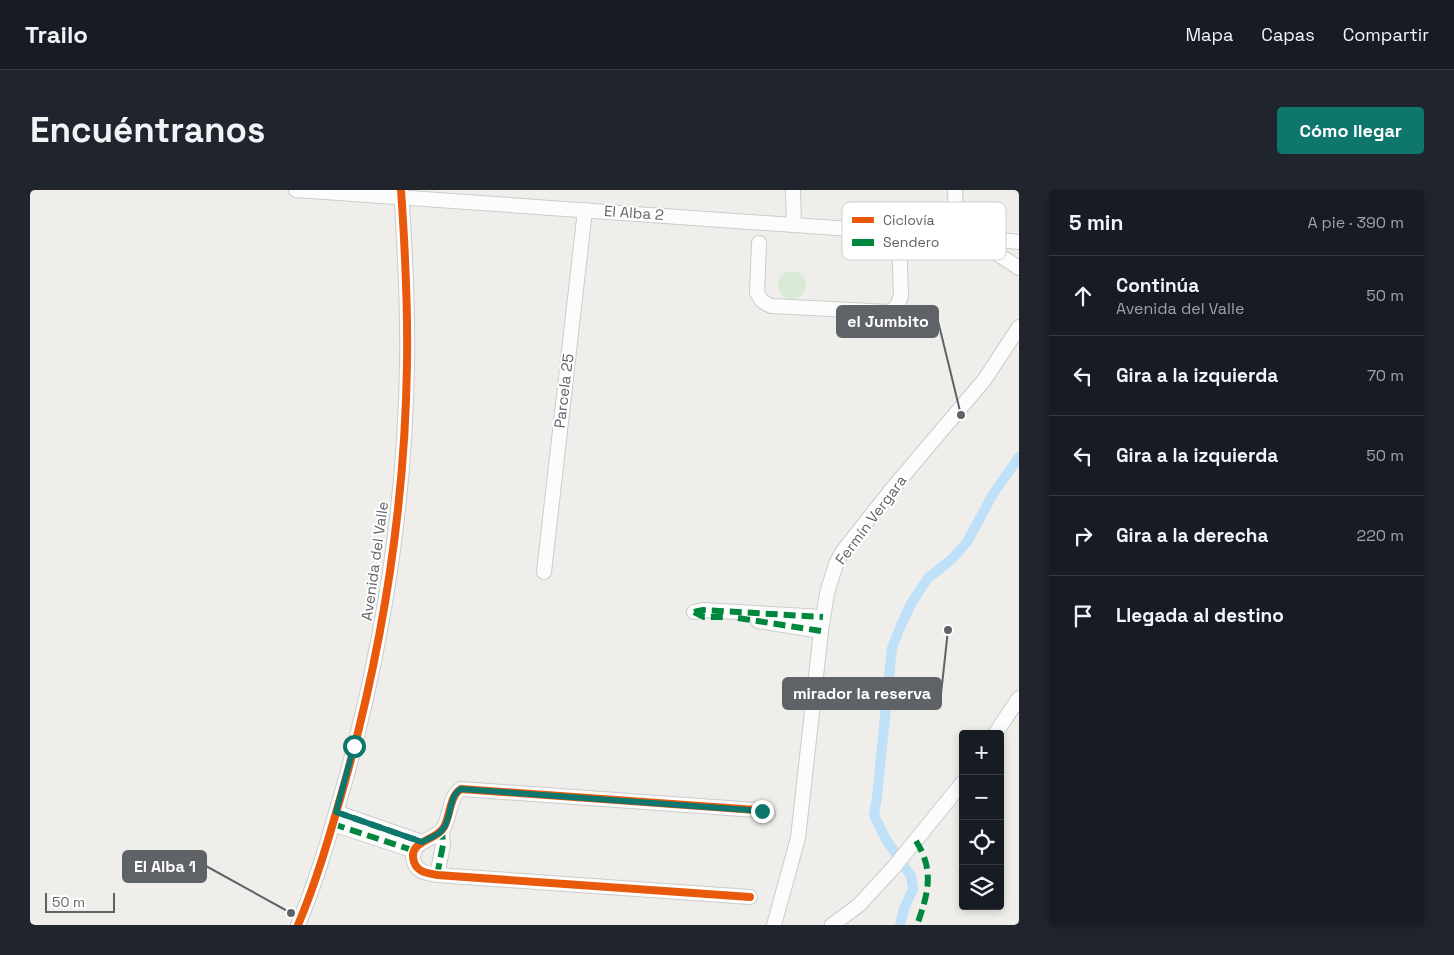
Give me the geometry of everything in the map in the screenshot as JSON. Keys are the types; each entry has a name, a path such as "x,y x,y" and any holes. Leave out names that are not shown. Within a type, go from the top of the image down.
{"street":[{"name":"El Alba 2","path":"296,190 401,194 585,210 842,228"},
{"path":"793,190 794,225"},
{"name":"Avenida del Valle","path":"298,925 334,818 354,746 389,572 398,500 407,363 406,283 401,194"},
{"name":"Parcela 25","path":"544,572 585,210"},
{"name":"El Alba 2","path":"1006,241 1019,242"},
{"path":"759,243 757,293 762,301 771,306 890,312 897,306 901,296 900,260"},
{"name":"El Alba 2","path":"1006,259 1019,268"},
{"name":"Fermín Vergara","path":"774,925 798,838 821,631 831,576 844,551 892,489 985,378 1019,327"},
{"path":"821,631 744,619 704,616 694,612 703,610 823,616"},
{"path":"998,730 1019,698"},
{"path":"832,925 859,905 908,852 959,787"},
{"path":"437,874 442,845 442,831 455,794 461,789 756,810 768,814"},
{"path":"334,818 418,847"},
{"path":"442,831 418,847 414,860 419,870 437,874 750,897"}],"green space":[{"path":"792,271 802,275 806,285 802,295 792,299 782,295 778,285 782,275"}],"waterway":[{"path":"900,925 904,909 913,889 911,876 885,838 874,815 892,648 912,602 928,578 952,559 967,542 993,494 1019,457"}],"marked path":[{"path":"694,612 703,610 823,617"},
{"path":"694,612 704,617 723,617"},
{"path":"738,618 821,631"},
{"path":"336,812 422,842"},
{"path":"333,824 415,851"},
{"path":"437,875 443,845 442,831"},
{"path":"916,841 926,862 928,873 927,893 917,925"}],"cycle path":[{"path":"298,925 312,889 346,778 371,676 390,573 402,468 407,364 406,277 401,190"},
{"path":"750,897 437,875 424,872 418,868 414,862 413,855 419,845 440,832 444,827 452,801 461,789 756,810 768,814"}],"place":[{"name":"el Jumbito","path":"961,415"},
{"name":"mirador la reserva","path":"948,630"},
{"name":"El Alba 1","path":"291,913"}],"route":[{"path":"354,746 336,812 422,842 436,835 445,827 455,794 461,789 762,811"}]}
